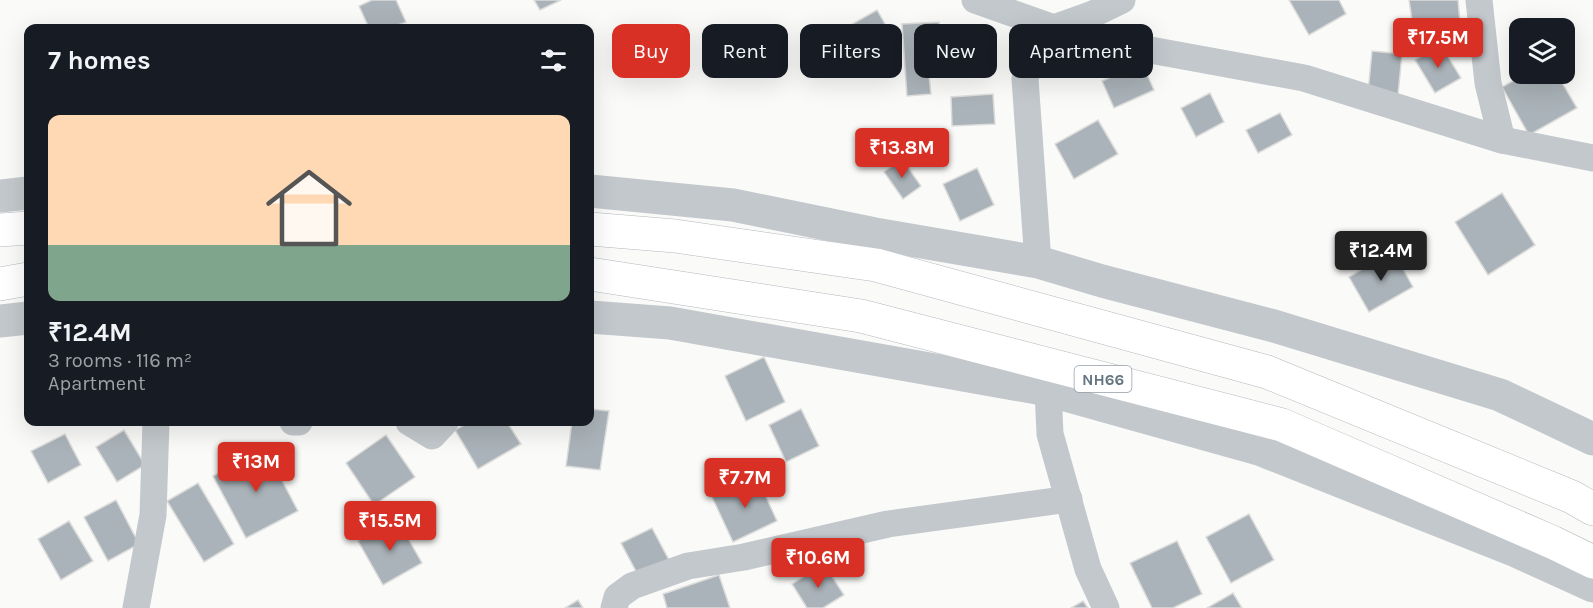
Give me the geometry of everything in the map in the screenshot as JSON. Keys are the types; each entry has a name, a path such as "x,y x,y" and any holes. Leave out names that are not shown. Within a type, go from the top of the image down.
{"highway":[{"path":"0,230 24,228"},
{"path":"594,230 675,236 876,265 1267,372 1572,496 1593,509"},
{"name":"NH66","path":"594,275 861,316 1282,424 1593,562"},
{"path":"0,284 24,280"}],"street":[{"path":"975,0 1043,24"},
{"path":"1065,24 1122,0"},
{"path":"1479,0 1488,83 1502,140"},
{"path":"1153,51 1304,78 1502,140 1593,158"},
{"path":"1025,78 1038,262"},
{"path":"594,191 733,205 875,234 1038,262 1274,326 1500,395 1593,439"},
{"path":"0,196 24,193"},
{"path":"594,316 670,323 1047,390 1259,449 1516,551 1593,586"},
{"path":"0,321 24,318"},
{"path":"1047,390 1050,434 1088,569 1106,608"},
{"path":"136,608 153,515 156,426"},
{"path":"416,426 432,436 441,426"},
{"path":"614,608 617,597 632,586 688,566 744,557 888,524 1069,499"}],"building":[{"path":"372,0 396,0 406,22 367,24 359,6"},
{"path":"534,0 561,0 540,10"},
{"path":"1289,0 1339,0 1346,14 1309,35"},
{"path":"1409,0 1458,0 1460,22 1413,27"},
{"path":"877,10 885,24 852,24"},
{"path":"939,22 939,24 914,24 914,78 929,78 931,94 907,96 902,24"},
{"path":"1441,45 1461,78 1435,93 1415,60"},
{"path":"1372,51 1402,54 1398,95 1368,92"},
{"path":"1109,78 1149,78 1154,90 1114,108 1102,81"},
{"path":"1509,83 1563,84 1577,108 1529,135 1502,87"},
{"path":"1210,93 1224,122 1196,137 1181,108"},
{"path":"993,94 995,124 952,126 951,97"},
{"path":"1280,113 1292,135 1258,153 1246,130"},
{"path":"1098,120 1118,154 1074,179 1055,144"},
{"path":"902,159 921,186 903,199 884,172"},
{"path":"977,168 994,205 960,221 943,184"},
{"path":"1502,193 1535,245 1488,275 1455,222"},
{"path":"1393,251 1413,287 1369,312 1349,277"},
{"path":"764,357 785,402 746,421 725,376"},
{"path":"594,409 609,411 600,470 566,466 571,426 594,426"},
{"path":"801,409 819,446 786,462 769,425"},
{"path":"462,426 510,426 521,444 478,469 455,430"},
{"path":"124,430 145,465 117,482 96,447"},
{"path":"65,434 81,465 48,483 31,451"},
{"path":"386,435 415,477 374,505 346,463"},
{"path":"265,448 298,511 246,538 213,476"},
{"path":"757,477 777,521 733,542 712,497"},
{"path":"198,483 234,544 204,562 167,501"},
{"path":"116,500 139,544 108,561 84,517"},
{"path":"1249,514 1274,560 1231,583 1206,537"},
{"path":"397,519 422,563 383,585 358,541"},
{"path":"69,521 93,561 61,580 38,539"},
{"path":"652,528 669,560 638,575 621,543"},
{"path":"1177,541 1202,594 1173,608 1152,608 1130,563"},
{"path":"824,564 844,595 823,608 807,608 792,584"},
{"path":"719,575 730,608 667,608 663,594"},
{"path":"1233,593 1242,608 1207,608"},
{"path":"578,600 583,608 565,608"},
{"path":"1083,601 1088,608 1071,608"}]}
